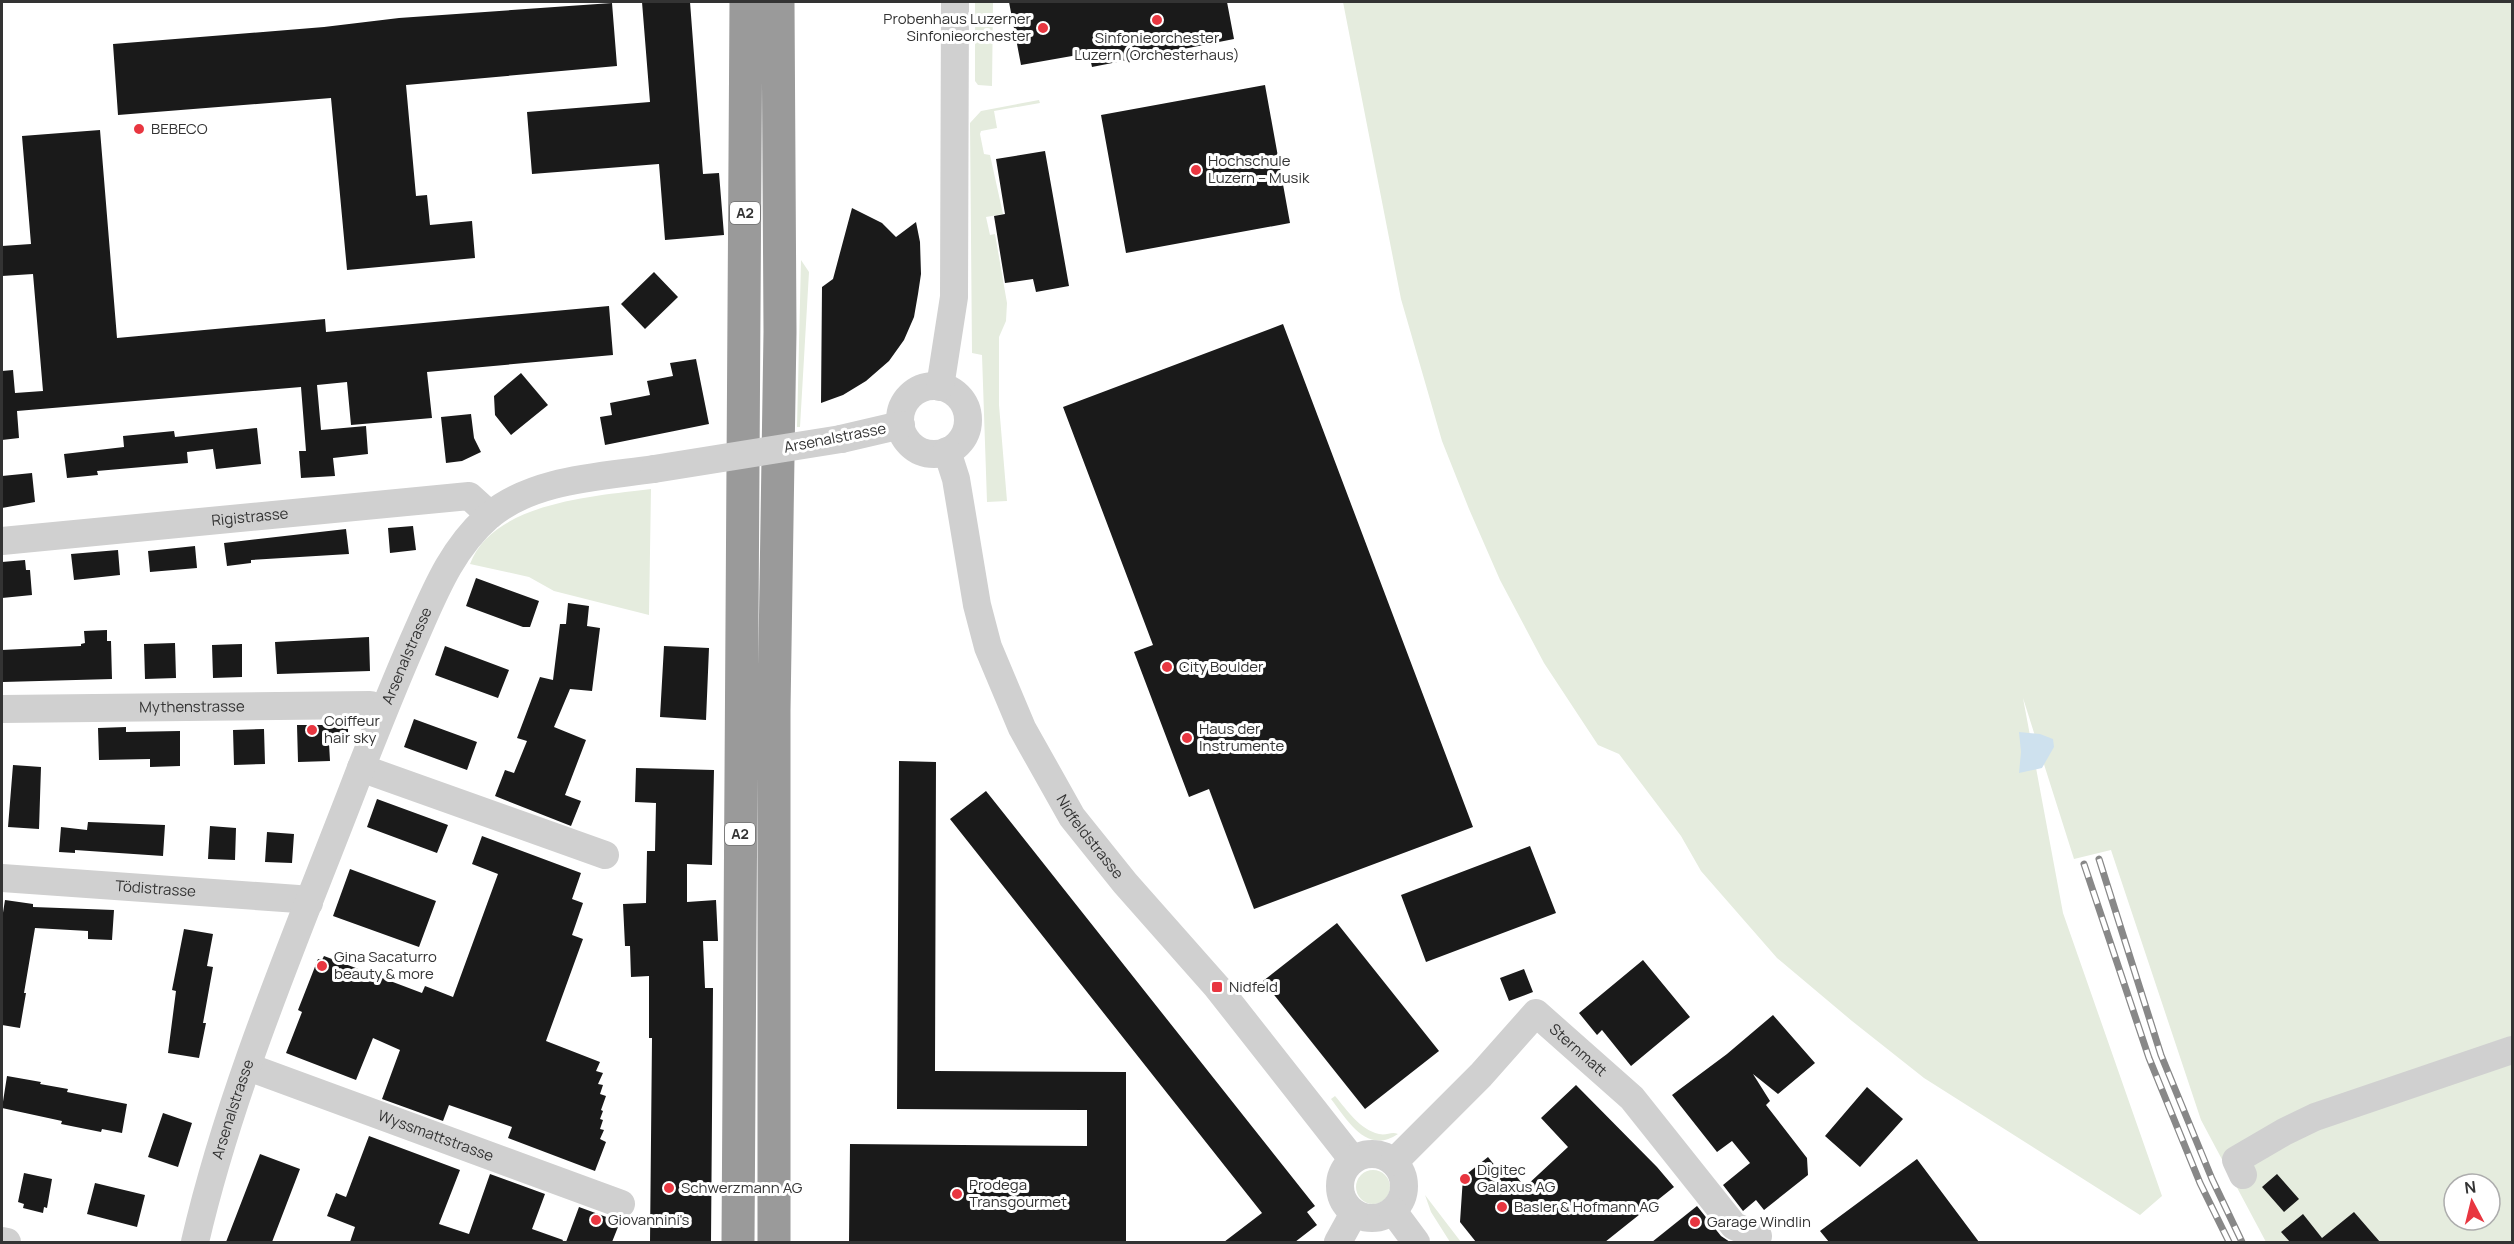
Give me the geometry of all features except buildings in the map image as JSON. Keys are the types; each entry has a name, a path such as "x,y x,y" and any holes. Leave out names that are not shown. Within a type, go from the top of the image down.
{"highway":[{"name":"A2","path":"738,1242 746,2"},
{"name":"A2","path":"774,1242 774,711 780,332 778,2"}],"street":[{"path":"940,387 954,297 955,2"},
{"path":"940,387 957,395 967,412 968,421 962,440 947,452 927,453 909,443 900,425 903,407 908,399 922,388 940,387"},
{"name":"Arsenalstrasse","path":"195,1242 210,1181 248,1067 383,709 452,558 471,532 490,515 537,489 841,439 900,425"},
{"name":"Nidfeldstrasse","path":"947,452 956,479 977,605 988,647 1022,728 1072,817 1125,883 1217,987 1353,1160"},
{"name":"Rigistrasse","path":"2,541 469,496 490,515"},
{"name":"Mythenstrasse","path":"2,709 370,705 383,709"},
{"path":"361,768 605,855"},
{"name":"Tödistrasse","path":"2,878 298,899 309,903"},
{"name":"Sternmatt","path":"1395,1162 1481,1075 1536,1013 1632,1098 1734,1226 1758,1236"},
{"path":"2243,1175 2236,1160 2315,1117 2512,1050"},
{"name":"Wyssmattstrasse","path":"248,1067 621,1204"},
{"path":"1370,1153 1379,1154 1395,1162 1404,1178 1405,1187 1399,1204 1393,1211 1374,1218 1354,1213 1348,1207 1340,1191 1342,1173 1353,1160 1370,1153"},
{"path":"1393,1211 1416,1242"},
{"path":"1338,1242 1354,1213"},
{"path":"2,1241 7,1242"}],"shaded area":[{"path":"975,2 993,2 992,86 978,85 975,81"},
{"path":"1343,2 2512,2 2512,1242 2266,1242 2201,1120 2111,850 2074,859 2023,698 2063,913 2162,1196 2140,1215 1924,1078 1777,958 1701,871 1681,836 1619,754 1598,745 1544,663 1500,580 1442,441 1401,299"},
{"path":"1039,100 1040,103 994,111 997,128 981,131 980,134 984,154 990,155 1003,214 986,217 990,235 995,234 1007,303 1006,321 999,337 999,405 1007,501 987,502 982,355 972,353 970,123 981,111"},
{"path":"801,260 809,272 800,427 797,427"},
{"path":"651,489 649,615 554,591 529,577 470,564 482,543 500,527 523,515 576,499"},
{"path":"1335,1096 1354,1119 1372,1132 1398,1134 1377,1140 1359,1133 1331,1099"},
{"path":"1373,1170 1385,1175 1390,1187 1385,1199 1373,1204 1361,1199 1356,1187 1361,1175"},
{"path":"1425,1195 1461,1242 1450,1242 1431,1212"}],"water":[{"path":"2019,732 2040,734 2053,739 2054,747 2042,768 2019,773 2021,752"}],"railway":[{"path":"2099,859 2161,1055 2212,1179 2242,1242"},
{"path":"2084,864 2149,1058 2200,1183 2229,1242"}],"place":[{"name":"Sinfonieorchester Luzern (Orchesterhaus)","path":"1157,20"},
{"name":"Probenhaus Luzerner Sinfonieorchester","path":"1043,28"},
{"name":"BEBECO","path":"139,129"},
{"name":"Hochschule Luzern – Musik","path":"1196,170"},
{"name":"City Boulder","path":"1167,667"},
{"name":"Coiffeur hair sky","path":"312,730"},
{"name":"Haus der Instrumente","path":"1187,738"},
{"name":"Gina Sacaturro beauty & more","path":"322,966"},
{"name":"Nidfeld","path":"1217,987"},
{"name":"Digitec Galaxus AG","path":"1465,1179"},
{"name":"Schwerzmann AG","path":"669,1188"},
{"name":"Prodega Transgourmet","path":"957,1194"},
{"name":"Basler & Hofmann AG","path":"1502,1207"},
{"name":"Giovannini's","path":"596,1220"},
{"name":"Garage Windlin","path":"1695,1222"}]}
